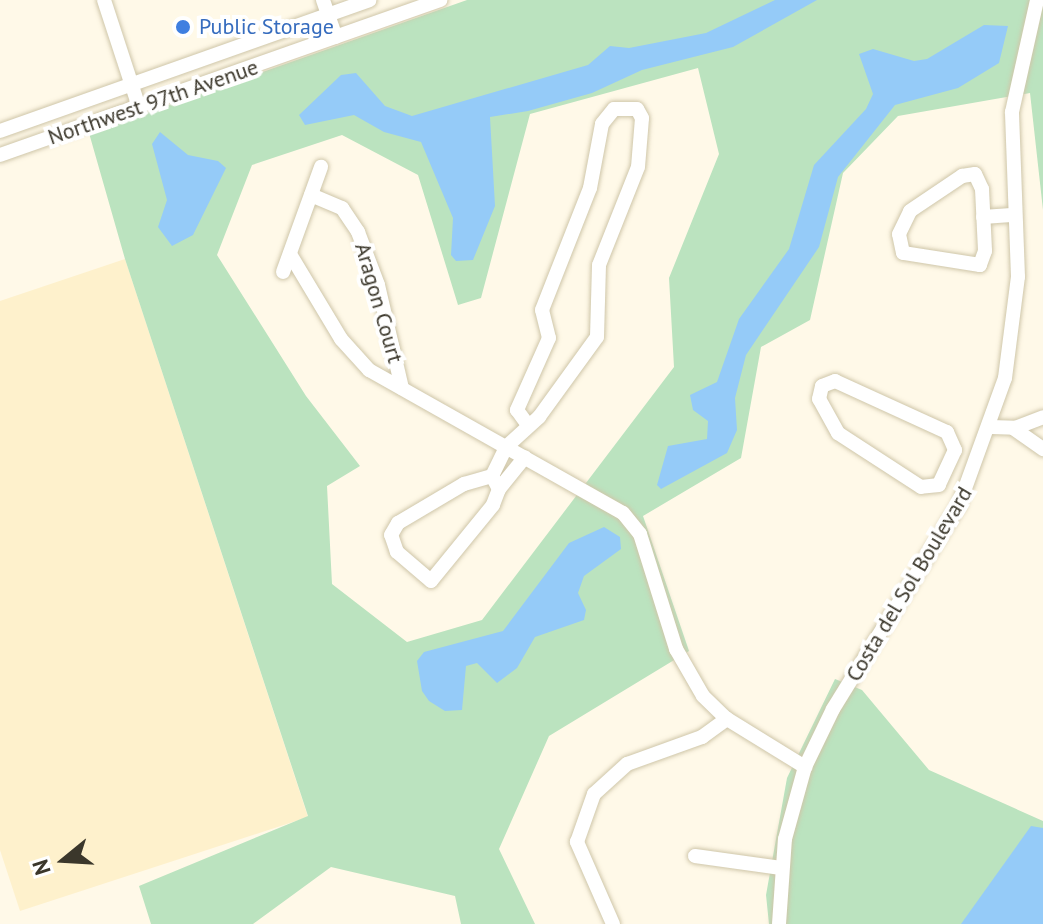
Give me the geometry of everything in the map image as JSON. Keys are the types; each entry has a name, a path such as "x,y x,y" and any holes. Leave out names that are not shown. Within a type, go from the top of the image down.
{"street":[{"path":"104,0 139,107"},
{"name":"Northwest 97th Avenue","path":"0,131 132,85 325,7 369,0"},
{"name":"Northwest 97th Avenue","path":"0,155 441,0"},
{"name":"Costa del Sol Boulevard","path":"779,924 781,868 805,767 833,709 972,479 991,427 1014,337 1014,96 1037,0"},
{"path":"325,7 336,37"},
{"path":"525,457 496,482 464,484 398,523 391,543 431,581 493,505 496,482 506,447 528,425 597,337 599,265 638,167 642,118 637,109 614,109 602,124 590,188 542,310 549,338 517,410 528,425"},
{"path":"283,272 321,167"},
{"path":"962,176 978,178 983,217 984,258 977,267 911,257 901,250 899,234 910,211 962,176"},
{"name":"Aragon Court","path":"311,195 342,208 358,232 378,285 402,388"},
{"path":"983,217 1015,215"},
{"path":"290,254 348,348 369,370 606,499 635,528 681,661 703,696 727,719 805,767"},
{"path":"842,382 942,429 955,446 949,468 939,485 926,488 851,443 821,405 822,386 842,382"},
{"path":"991,427 1013,428 1043,417"},
{"path":"1013,428 1043,449"},
{"path":"949,468 972,479"},
{"path":"613,924 577,842 594,794 618,769 650,752 702,737 727,719"},
{"path":"695,856 781,868"}],"shaded area":[{"path":"125,259 308,817 20,911 0,850 0,301"}],"green space":[{"path":"467,0 1043,0 1043,210 1030,93 898,116 843,173 810,320 761,347 741,458 643,516 689,651 549,736 499,849 535,924 461,924 455,896 331,867 253,924 151,924 139,886 308,816 125,259 89,133","holes":["698,68 719,154 669,278 674,367 482,620 407,642 332,584 327,486 360,466 306,396 217,255 252,165 342,135 418,175 458,305 481,298 530,114"]},
{"path":"835,679 862,690 929,770 1043,821 1043,924 769,924 766,895 787,778"}],"water":[{"path":"775,0 817,0 733,47 642,70 592,93 528,111 490,117 495,206 473,260 456,261 451,255 453,218 421,142 384,132 354,115 305,125 299,115 341,75 356,73 385,106 412,116 588,65 610,46 629,48 706,33"},
{"path":"984,25 1008,26 999,63 958,88 895,105 838,177 819,247 746,355 735,398 737,430 727,453 661,489 657,485 668,446 707,439 708,421 693,410 690,395 717,382 739,319 789,249 814,165 866,109 873,94 859,54 873,49 914,61 927,59"},
{"path":"160,132 188,155 218,161 226,168 193,235 172,246 158,227 167,200 152,144"},
{"path":"604,527 620,537 621,549 584,576 578,593 586,610 584,620 535,637 517,668 497,683 477,663 466,666 462,710 445,711 429,701 422,691 417,661 424,652 503,631 569,543"},
{"path":"1031,826 1043,828 1043,924 961,924"}],"place":[{"name":"Public Storage","path":"183,27"}]}
